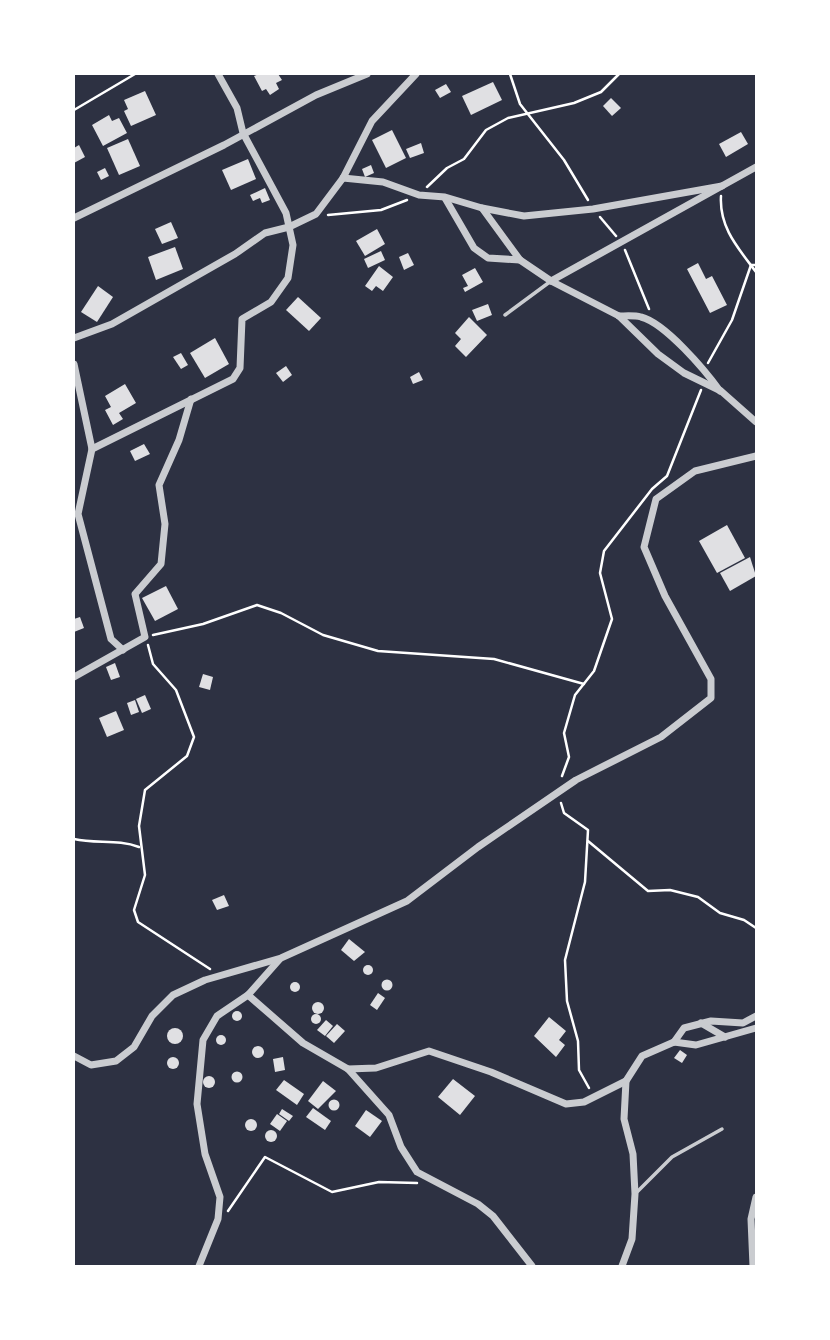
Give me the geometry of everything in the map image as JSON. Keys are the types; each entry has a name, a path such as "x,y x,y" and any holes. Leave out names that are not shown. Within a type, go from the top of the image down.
{"street":[{"path":"92,449 233,379 240,368 242,319 271,302 288,278 293,245 286,213 243,133 237,108 218,74"},
{"path":"74,218 316,95 367,74"},
{"path":"74,338 112,324 235,254 265,233 289,227 316,214 343,178 372,121 416,74"},
{"path":"551,281 757,167"},
{"path":"343,178 383,182 419,195 445,197 524,216 593,209 722,186"},
{"path":"445,197 474,248 488,258 520,260"},
{"path":"482,208 520,260 551,281 619,316 658,354 703,383 721,391"},
{"path":"619,316 641,317 655,325 705,370 721,391 757,422"},
{"path":"74,364 92,449 78,514 111,639 123,650"},
{"path":"74,677 145,637 135,594 161,564 164,524 159,485 179,440 191,399"},
{"path":"74,1056 91,1065 116,1061 134,1047 152,1016 173,995 221,976 281,958 407,901 478,847 558,792 661,737 711,698 711,679 665,596 644,547 656,499 695,471 757,456"},
{"path":"199,1266 218,1219 220,1197 205,1154 197,1104 203,1040 217,1016 248,995 281,958"},
{"path":"248,995 303,1043 348,1069 388,1115 401,1147 417,1172 478,1204 494,1216 532,1266"},
{"path":"622,1266 632,1239 635,1194 633,1154 624,1119 626,1082 642,1056 674,1042 684,1028 701,1023 743,1023 757,1016"},
{"path":"701,1023 724,1037"},
{"path":"674,1042 696,1045 757,1028"},
{"path":"348,1069 376,1068 429,1051 491,1072 566,1104 594,1097 626,1082"},
{"path":"753,1266 751,1219 756,1200"}],"lane":[{"path":"505,315 551,281"},
{"path":"635,1194 672,1157 722,1129"}],"path":[{"path":"74,110 135,74"},
{"path":"510,74 520,104 564,160 593,209 622,243 655,325"},
{"path":"316,214 350,215 382,210 419,195 447,168 464,159 486,130 508,118 601,92 619,74"},
{"path":"722,186 724,223 730,238 757,272"},
{"path":"751,265 757,265"},
{"path":"705,370 732,320 751,265"},
{"path":"594,1097 579,1070 578,1041 567,1001 565,960 586,882 588,830 564,813 558,792 569,757 564,733 575,695 594,671 612,619 600,573 604,551 652,489 667,476 698,403 703,383"},
{"path":"221,976 138,922 134,911 145,875 139,847 139,826 145,790 187,756 194,737 176,690 153,664 145,637 203,624 257,605 281,613 323,635 378,651 494,659 584,684"},
{"path":"74,839 102,843 124,841 139,847"},
{"path":"588,841 648,891 670,890 698,897 720,913 744,920 757,928"},
{"path":"218,1219 230,1210 265,1157 332,1192 379,1182 434,1183"}],"building":[{"path":"278,74 282,80 276,83 279,89 270,95 266,89 262,91 254,76"},
{"path":"493,82 502,100 471,115 462,96"},
{"path":"446,84 451,92 440,98 435,90"},
{"path":"145,91 156,115 131,126 124,111 128,109 124,100"},
{"path":"611,98 621,108 612,116 603,106"},
{"path":"109,115 112,121 119,118 127,133 103,146 92,125"},
{"path":"392,130 406,158 386,168 372,140"},
{"path":"741,132 748,144 726,157 719,144"},
{"path":"128,139 140,166 119,175 107,148"},
{"path":"421,143 424,153 410,158 406,149"},
{"path":"79,145 85,157 74,163 74,148"},
{"path":"248,159 256,179 231,190 222,170"},
{"path":"371,165 374,173 365,177 362,169"},
{"path":"105,168 109,176 101,180 97,172"},
{"path":"265,188 270,200 262,203 260,198 253,201 250,195"},
{"path":"171,222 178,238 162,244 155,229"},
{"path":"377,229 385,244 365,256 356,241"},
{"path":"175,247 183,269 156,280 148,257"},
{"path":"381,251 385,260 368,268 364,259"},
{"path":"408,253 414,265 404,270 399,257"},
{"path":"698,263 706,279 712,276 727,305 710,313 687,269"},
{"path":"379,266 393,277 383,291 376,286 372,291 365,286"},
{"path":"475,268 483,282 465,292 463,288 468,286 462,275"},
{"path":"98,286 113,297 97,322 81,312"},
{"path":"298,297 321,318 309,331 286,310"},
{"path":"488,304 492,315 477,321 472,310"},
{"path":"469,317 487,335 466,357 455,346 461,339 455,333"},
{"path":"215,338 229,364 205,378 190,353"},
{"path":"181,353 188,365 181,369 173,357"},
{"path":"286,366 292,375 283,382 276,373"},
{"path":"419,372 423,380 413,384 410,377"},
{"path":"125,384 136,403 119,413 123,419 113,425 105,410 111,407 105,396"},
{"path":"144,444 150,454 135,461 130,451"},
{"path":"727,525 745,558 717,573 699,541"},
{"path":"750,557 756,576 730,591 720,573"},
{"path":"166,586 178,609 155,621 142,598"},
{"path":"80,617 84,628 74,632 74,619"},
{"path":"115,663 120,677 111,680 106,667"},
{"path":"203,674 213,677 210,690 199,687"},
{"path":"145,695 151,709 142,713 136,699"},
{"path":"135,700 139,712 131,715 127,703"},
{"path":"116,711 124,730 107,737 99,718"},
{"path":"224,895 229,906 217,910 212,900"},
{"path":"349,939 365,952 354,961 341,950"},
{"path":"368,965 372,966 372,974 368,975 364,974 363,970 364,966"},
{"path":"387,980 391,981 391,989 387,990 383,989 382,985 383,981"},
{"path":"295,982 299,983 299,991 295,992 291,991 290,987 291,983"},
{"path":"378,993 385,998 377,1010 370,1005"},
{"path":"318,1002 324,1008 318,1014 312,1008"},
{"path":"237,1011 241,1012 241,1020 237,1021 233,1020 232,1016 233,1012"},
{"path":"316,1014 320,1015 320,1023 316,1024 312,1023 311,1019 312,1015"},
{"path":"549,1017 566,1031 559,1040 565,1045 556,1057 534,1036"},
{"path":"326,1020 333,1026 325,1036 317,1030"},
{"path":"337,1024 345,1031 334,1043 326,1036"},
{"path":"175,1028 183,1036 175,1044 167,1036"},
{"path":"221,1035 225,1036 225,1044 221,1045 217,1044 216,1040 217,1036"},
{"path":"258,1046 264,1052 258,1058 252,1052"},
{"path":"680,1050 687,1055 682,1063 674,1058"},
{"path":"283,1057 285,1070 275,1072 273,1059"},
{"path":"168,1058 178,1058 178,1068 168,1068"},
{"path":"237,1072 241,1073 241,1081 237,1082 233,1081 232,1077 233,1073"},
{"path":"209,1076 215,1082 209,1088 203,1082"},
{"path":"453,1079 475,1096 460,1115 438,1097"},
{"path":"284,1080 304,1094 297,1105 276,1090"},
{"path":"323,1081 336,1091 318,1109 308,1101"},
{"path":"334,1099 340,1105 334,1111 328,1105"},
{"path":"313,1108 331,1121 325,1130 306,1117"},
{"path":"282,1109 293,1116 289,1121 279,1114"},
{"path":"366,1110 382,1121 370,1137 355,1126"},
{"path":"277,1114 287,1121 280,1131 270,1124"},
{"path":"251,1119 257,1125 251,1131 245,1125"},
{"path":"271,1130 277,1136 271,1142 265,1136"}]}
